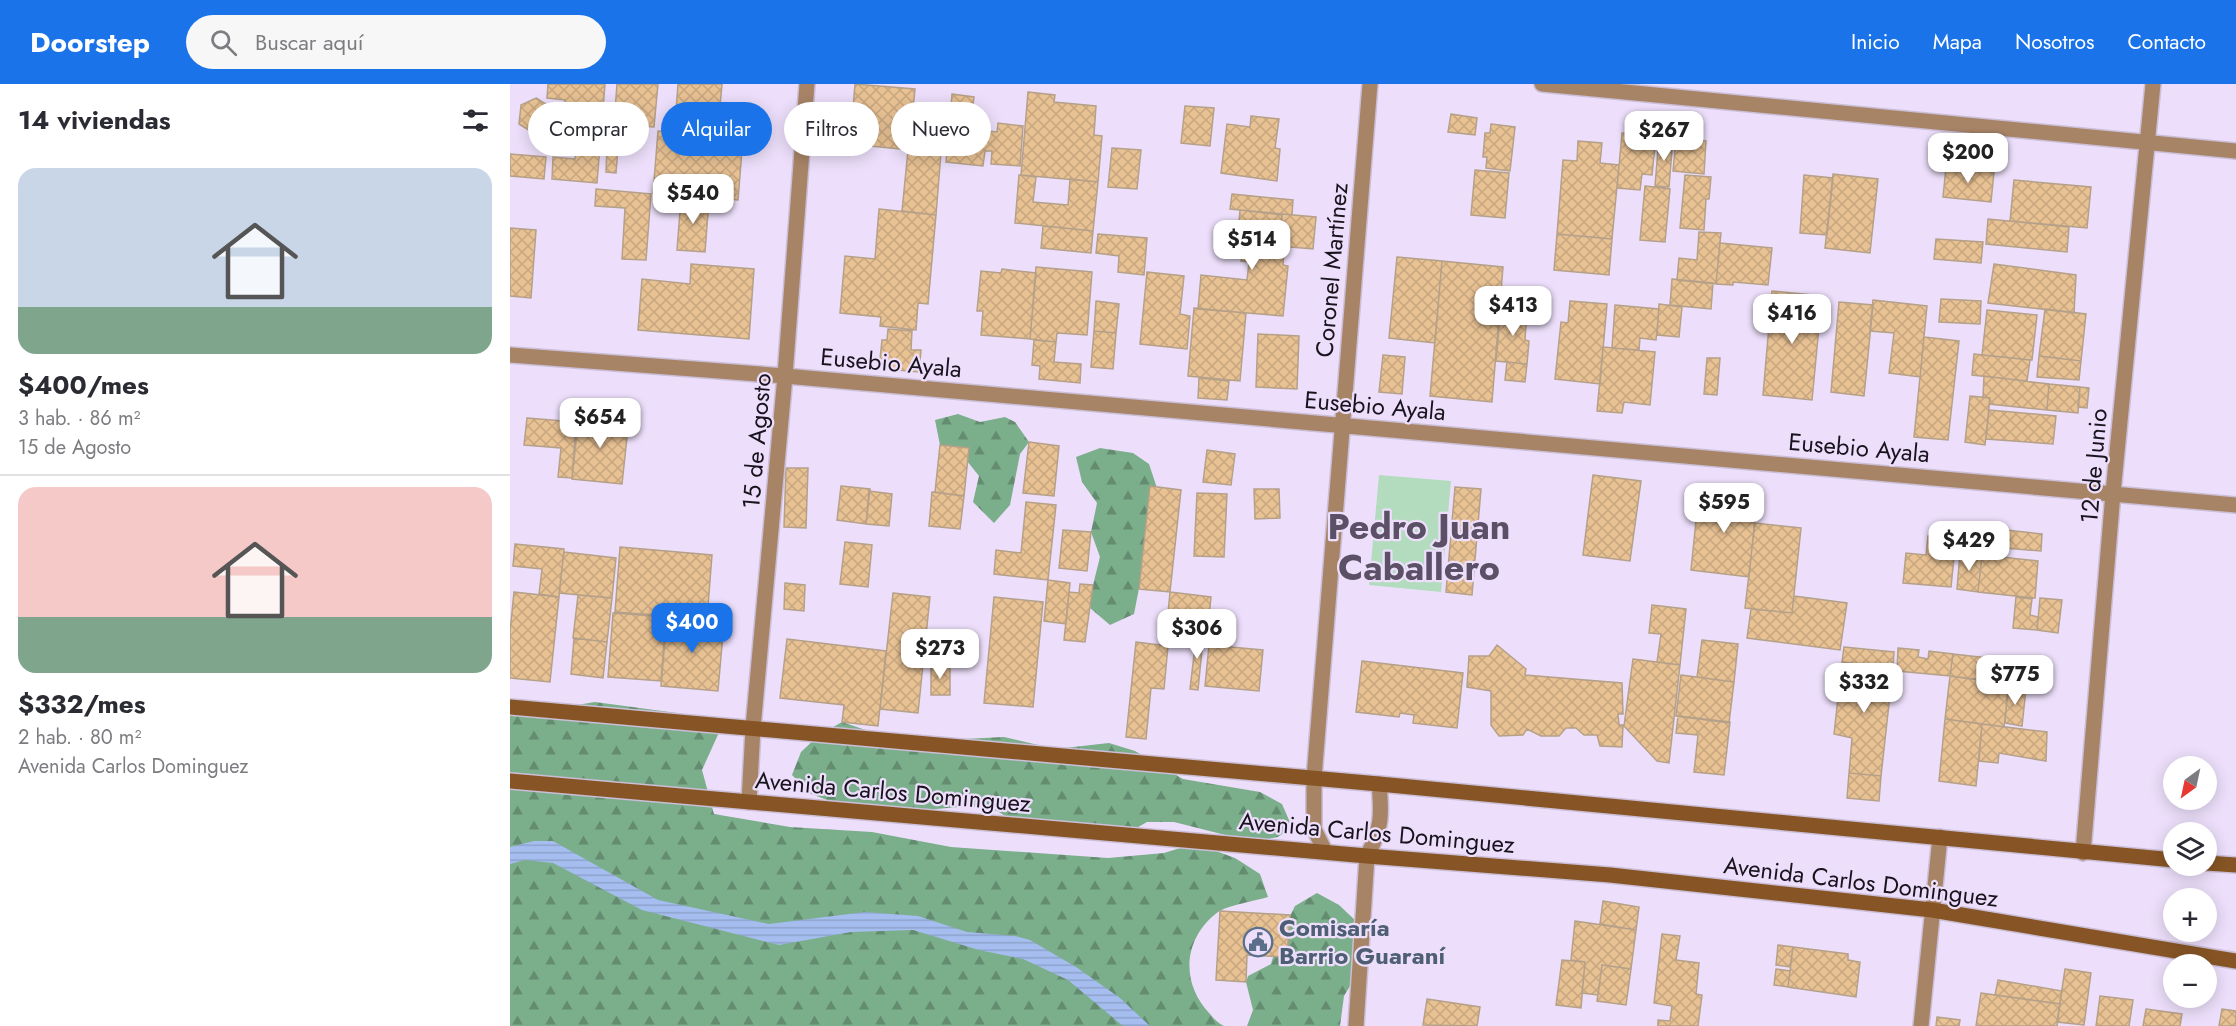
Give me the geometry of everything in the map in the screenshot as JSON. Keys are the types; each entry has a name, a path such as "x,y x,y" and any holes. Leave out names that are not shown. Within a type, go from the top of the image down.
{"main road":[{"name":"Avenida Carlos Dominguez","path":"510,707 1314,778 2163,859"},
{"name":"Avenida Carlos Dominguez","path":"510,781 1610,875 1932,910 2236,961"},
{"path":"2217,864 2236,865"}],"street":[{"name":"15 de Agosto","path":"749,802 753,728 785,376 807,84"},
{"name":"Coronel Martínez","path":"1325,851 1314,829 1314,778 1370,84"},
{"path":"1542,84 2236,151"},
{"name":"12 de Junio","path":"2083,853 2113,493 2153,84"},
{"name":"Eusebio Ayala","path":"510,355 785,376 2236,505"},
{"path":"1356,1026 1367,856 1378,835 1382,809 1379,784"},
{"path":"1921,1026 1940,837"}],"green space":[{"path":"958,414 980,422 1005,417 1015,422 1029,442 1020,454 1010,505 994,523 973,502 979,476 963,456 940,445 935,420"},
{"path":"1100,448 1133,453 1149,464 1158,491 1134,614 1110,625 1090,608 1100,557 1091,532 1097,503 1082,482 1076,457"},
{"path":"1379,475 1451,481 1441,592 1369,585"},
{"path":"595,702 677,713 721,728 702,770 714,814 790,827 872,832 951,847 1108,858 1164,853 1190,845 1235,858 1260,874 1268,897 1235,905 1218,912 1206,923 1198,935 1192,948 1190,961 1190,975 1200,1002 1224,1026 510,1026 510,716"},
{"path":"842,722 901,742 1004,737 1055,749 1109,743 1135,751 1183,779 1260,792 1282,804 1292,827 1278,837 1253,842 1174,822 1147,822 1126,834 1019,824 997,811 971,806 889,813 838,804 811,794 792,775 801,752 819,735"},
{"path":"1317,893 1339,905 1358,923 1358,973 1344,996 1340,1026 1247,1026 1253,1010 1246,982 1248,976 1271,964 1278,940 1295,906"}],"water":[{"path":"534,841 553,841 658,900 769,924 865,912 918,916 967,932 1015,936 1030,940 1076,967 1120,998 1150,1026 1123,1026 1068,980 1023,959 979,950 913,930 851,932 779,945 642,910 553,863 525,860 510,864 510,847"}],"building":[{"path":"548,84 605,84 604,102 565,102 565,100 547,98"},
{"path":"617,84 658,84 654,127 649,127 649,102 616,102"},
{"path":"678,84 722,84 720,102 677,102"},
{"path":"855,84 915,89 914,102 891,102 891,148 879,147 879,102 854,102"},
{"path":"1028,92 1055,95 1054,102 1096,106 1094,135 1102,136 1098,182 1021,175"},
{"path":"952,94 974,97 973,102 951,102"},
{"path":"536,98 542,102 528,102 528,130 519,124 521,105"},
{"path":"1185,106 1214,108 1210,146 1181,143"},
{"path":"1451,114 1477,118 1475,135 1448,132"},
{"path":"1251,116 1279,119 1275,148 1280,149 1277,181 1221,173 1227,124 1250,127"},
{"path":"998,123 1023,126 1020,166 991,164 991,131 997,132"},
{"path":"1491,124 1515,127 1510,171 1486,168 1487,157 1483,157 1485,133 1490,133"},
{"path":"658,131 661,131 661,156 742,156 738,200 653,193"},
{"path":"1622,133 1656,136 1652,175 1642,174 1640,190 1617,188"},
{"path":"1659,137 1673,138 1669,187 1655,186"},
{"path":"1676,138 1706,141 1704,174 1673,171"},
{"path":"1578,141 1602,143 1600,163 1619,165 1612,239 1557,234 1563,160 1577,161"},
{"path":"1112,148 1141,150 1137,189 1108,187"},
{"path":"510,154 546,157 544,179 510,176"},
{"path":"575,156 599,156 597,183 552,179 553,157 575,159"},
{"path":"607,156 617,156 616,173 606,172"},
{"path":"907,156 941,156 936,215 902,211"},
{"path":"947,156 984,156 983,166 946,162"},
{"path":"1946,167 1994,172 1991,202 1943,197"},
{"path":"1475,170 1509,173 1505,218 1471,215"},
{"path":"1833,174 1878,179 1870,253 1825,248"},
{"path":"1019,175 1036,177 1033,202 1068,205 1070,179 1098,182 1093,231 1015,223"},
{"path":"1685,175 1711,177 1709,199 1706,199 1704,230 1680,228"},
{"path":"1804,175 1833,178 1827,235 1800,233"},
{"path":"2014,180 2091,187 2087,228 2010,221"},
{"path":"1645,186 1670,189 1665,242 1640,240"},
{"path":"596,189 651,194 646,260 622,259 625,208 595,206"},
{"path":"1232,194 1293,200 1292,215 1230,209"},
{"path":"681,198 709,200 705,252 677,250"},
{"path":"879,209 936,215 928,304 918,303 916,330 880,326 881,317 840,313 845,256 875,259"},
{"path":"1240,210 1282,215 1279,250 1284,250 1283,265 1288,266 1283,316 1198,309 1201,275 1247,280 1249,262 1241,261 1243,245 1237,244"},
{"path":"1282,214 1316,217 1313,249 1279,246"},
{"path":"1988,219 2069,227 2067,252 1986,244"},
{"path":"1043,226 1093,231 1091,253 1041,248"},
{"path":"510,228 536,230 531,298 510,296"},
{"path":"1699,232 1721,233 1716,284 1677,280 1679,258 1697,260"},
{"path":"1098,234 1147,238 1144,275 1118,272 1119,256 1096,253"},
{"path":"1557,234 1612,239 1609,275 1554,270"},
{"path":"1936,239 1983,242 1981,263 1934,259"},
{"path":"1720,243 1772,248 1768,285 1733,282 1733,285 1716,284"},
{"path":"1397,257 1442,261 1435,343 1389,338"},
{"path":"1442,261 1503,267 1492,402 1430,396"},
{"path":"691,264 754,269 749,339 638,330 642,279 690,284"},
{"path":"1994,264 2076,275 2074,313 1988,303"},
{"path":"1036,267 1092,272 1087,335 1057,333 1056,342 1030,339"},
{"path":"1002,269 1036,273 1030,339 981,335 983,311 977,311 981,271 1001,273"},
{"path":"1147,272 1184,276 1180,314 1190,316 1187,349 1140,344"},
{"path":"1672,279 1713,283 1711,309 1670,305"},
{"path":"1772,291 1822,296 1812,400 1763,395"},
{"path":"1941,299 1981,301 1980,324 1939,322"},
{"path":"1873,300 1927,306 1920,377 1889,373 1894,333 1870,331"},
{"path":"1096,301 1119,304 1116,333 1094,331"},
{"path":"1570,301 1607,304 1600,384 1555,379 1561,322 1568,323"},
{"path":"1839,302 1873,305 1864,396 1831,392"},
{"path":"1659,304 1682,307 1679,337 1657,335"},
{"path":"1615,305 1659,309 1656,340 1640,338 1639,350 1612,348"},
{"path":"1194,308 1246,313 1240,381 1188,376"},
{"path":"1501,309 1527,311 1525,340 1529,341 1527,364 1496,361"},
{"path":"2045,309 2086,314 2081,361 2039,356"},
{"path":"1987,310 2037,315 2032,360 1982,355"},
{"path":"888,329 912,331 911,350 921,350 919,372 885,369 885,359 880,359 882,340 887,340"},
{"path":"1094,331 1116,333 1113,369 1091,367"},
{"path":"1258,334 1299,336 1297,389 1256,387"},
{"path":"1924,337 1959,341 1948,440 1914,437"},
{"path":"1034,340 1056,342 1054,362 1081,364 1080,383 1039,379 1040,366 1032,365"},
{"path":"1603,347 1655,352 1650,405 1624,402 1622,413 1597,411"},
{"path":"1974,354 2030,360 2027,381 1972,375"},
{"path":"1383,355 1405,357 1402,394 1379,392"},
{"path":"2039,356 2081,361 2079,380 2037,377"},
{"path":"1707,358 1720,358 1717,395 1704,394"},
{"path":"1507,362 1527,364 1525,382 1505,380"},
{"path":"1984,376 2049,384 2047,410 1989,404 1990,398 1983,397"},
{"path":"1199,378 1229,381 1227,400 1198,398"},
{"path":"2049,384 2080,387 2078,413 2047,410"},
{"path":"2080,387 2089,388 2087,408 2078,407"},
{"path":"1970,396 1990,398 1985,445 1965,442"},
{"path":"1989,410 2056,416 2053,444 1986,439"},
{"path":"579,414 629,419 622,484 572,479"},
{"path":"527,418 576,422 572,478 558,477 561,448 524,445"},
{"path":"1029,442 1059,446 1054,496 1023,493"},
{"path":"940,445 969,448 964,496 935,492"},
{"path":"1207,450 1235,454 1231,485 1203,482"},
{"path":"786,468 808,468 806,528 784,527"},
{"path":"1593,475 1641,481 1630,561 1583,555"},
{"path":"841,486 870,489 866,524 837,520"},
{"path":"1150,486 1181,490 1170,592 1139,589"},
{"path":"1455,487 1481,489 1472,595 1446,592"},
{"path":"1254,489 1279,489 1280,518 1255,519"},
{"path":"869,491 892,494 889,526 866,524"},
{"path":"1699,491 1757,498 1749,577 1691,570"},
{"path":"932,492 964,496 960,529 929,526"},
{"path":"1197,493 1227,494 1224,557 1194,556"},
{"path":"1026,502 1056,505 1048,580 994,574 996,550 1021,553"},
{"path":"1755,523 1801,528 1792,613 1745,608"},
{"path":"1963,529 1981,531 1979,555 1960,553"},
{"path":"1063,530 1091,532 1087,571 1059,568"},
{"path":"2006,530 2042,534 2041,551 2004,548"},
{"path":"1928,536 1956,538 1951,587 1903,583 1906,553 1926,555"},
{"path":"845,542 872,545 868,587 840,584"},
{"path":"515,544 564,549 559,597 539,594 542,569 513,566"},
{"path":"620,547 712,555 707,619 615,612"},
{"path":"564,552 616,558 612,598 559,593"},
{"path":"1960,553 1982,555 1978,592 1957,589"},
{"path":"1982,555 2038,561 2035,598 1978,592"},
{"path":"1048,580 1070,583 1066,624 1044,621"},
{"path":"785,583 805,585 804,611 784,609"},
{"path":"1080,584 1093,585 1085,642 1064,640 1069,592 1079,593"},
{"path":"514,592 559,597 550,682 510,678 510,632"},
{"path":"1170,592 1211,597 1209,618 1168,613"},
{"path":"893,593 930,597 918,713 880,709"},
{"path":"578,595 612,598 607,642 573,638"},
{"path":"1794,596 1847,603 1840,650 1747,638 1751,609 1792,613"},
{"path":"994,597 1043,602 1033,707 984,703"},
{"path":"2016,597 2032,599 2030,615 2038,617 2037,630 2013,628"},
{"path":"2040,598 2062,600 2058,633 2037,630"},
{"path":"1652,605 1686,609 1680,665 1657,662 1661,634 1649,633"},
{"path":"613,613 666,617 661,681 608,677"},
{"path":"667,617 724,622 718,691 661,686"},
{"path":"1197,629 1204,630 1198,690 1190,689"},
{"path":"574,638 607,642 603,678 571,674"},
{"path":"787,639 886,651 878,726 842,722 844,705 780,698"},
{"path":"1702,640 1738,644 1734,682 1697,677"},
{"path":"1136,642 1168,646 1164,689 1151,688 1146,739 1126,737"},
{"path":"1209,645 1263,650 1259,691 1205,686"},
{"path":"1497,645 1526,669 1525,675 1622,683 1623,714 1618,714 1619,725 1623,725 1622,747 1600,746 1597,735 1584,735 1576,728 1566,728 1559,736 1541,736 1527,729 1523,735 1499,736 1491,725 1491,691 1467,687 1469,656 1489,656"},
{"path":"1844,647 1894,652 1893,668 1842,662"},
{"path":"1898,648 1919,650 1918,657 1928,659 1929,651 1953,654 1950,676 1897,671"},
{"path":"1953,654 1988,658 1985,681 1950,676"},
{"path":"1633,659 1680,665 1669,763 1657,761 1624,726"},
{"path":"1362,661 1463,673 1457,728 1413,723 1414,715 1400,713 1399,717 1356,712"},
{"path":"1842,662 1893,668 1881,776 1849,773 1852,738 1834,734"},
{"path":"931,664 950,664 950,695 931,695"},
{"path":"1681,675 1734,682 1729,723 1676,716"},
{"path":"1950,676 2009,683 2004,727 1945,719"},
{"path":"2008,687 2026,689 2022,726 2005,723"},
{"path":"1678,716 1730,722 1724,775 1694,772 1698,735 1676,733"},
{"path":"1945,719 1982,724 1976,786 1939,781"},
{"path":"1982,724 2047,732 2046,761 1999,753 1998,763 1979,761"},
{"path":"1849,773 1881,776 1879,801 1847,798"},
{"path":"1603,901 1639,907 1636,930 1600,924"},
{"path":"1220,911 1290,915 1287,957 1247,955 1246,982 1216,980"},
{"path":"1575,921 1636,930 1631,969 1602,965 1598,995 1582,993 1585,962 1571,960"},
{"path":"1662,934 1680,936 1676,960 1699,963 1696,994 1702,995 1698,1026 1658,1026 1658,1020 1670,1021 1672,1006 1654,1003"},
{"path":"1778,945 1793,947 1790,967 1776,965"},
{"path":"1793,947 1848,954 1848,960 1860,962 1856,997 1788,987"},
{"path":"1562,960 1585,962 1581,1008 1556,1005"},
{"path":"1602,965 1631,969 1626,1005 1597,1001"},
{"path":"1776,969 1790,971 1788,987 1774,985"},
{"path":"2065,969 2091,973 2084,1025 2057,1022"},
{"path":"1998,980 2062,991 2060,1004 1995,995"},
{"path":"1981,993 2060,1004 2057,1026 1976,1026"},
{"path":"2100,996 2133,1000 2129,1026 2096,1026"},
{"path":"1427,999 1480,1007 1477,1026 1423,1025"},
{"path":"2146,1009 2182,1014 2180,1026 2143,1026"},
{"path":"2222,1009 2236,1011 2236,1026 2219,1026"},
{"path":"1937,1017 1960,1020 1959,1026 1936,1026"}],"place":[{"name":"Comisaría Barrio Guaraní","path":"1258,942"}],"district":[{"name":"Pedro Juan Caballero","path":"1419,546"}]}
